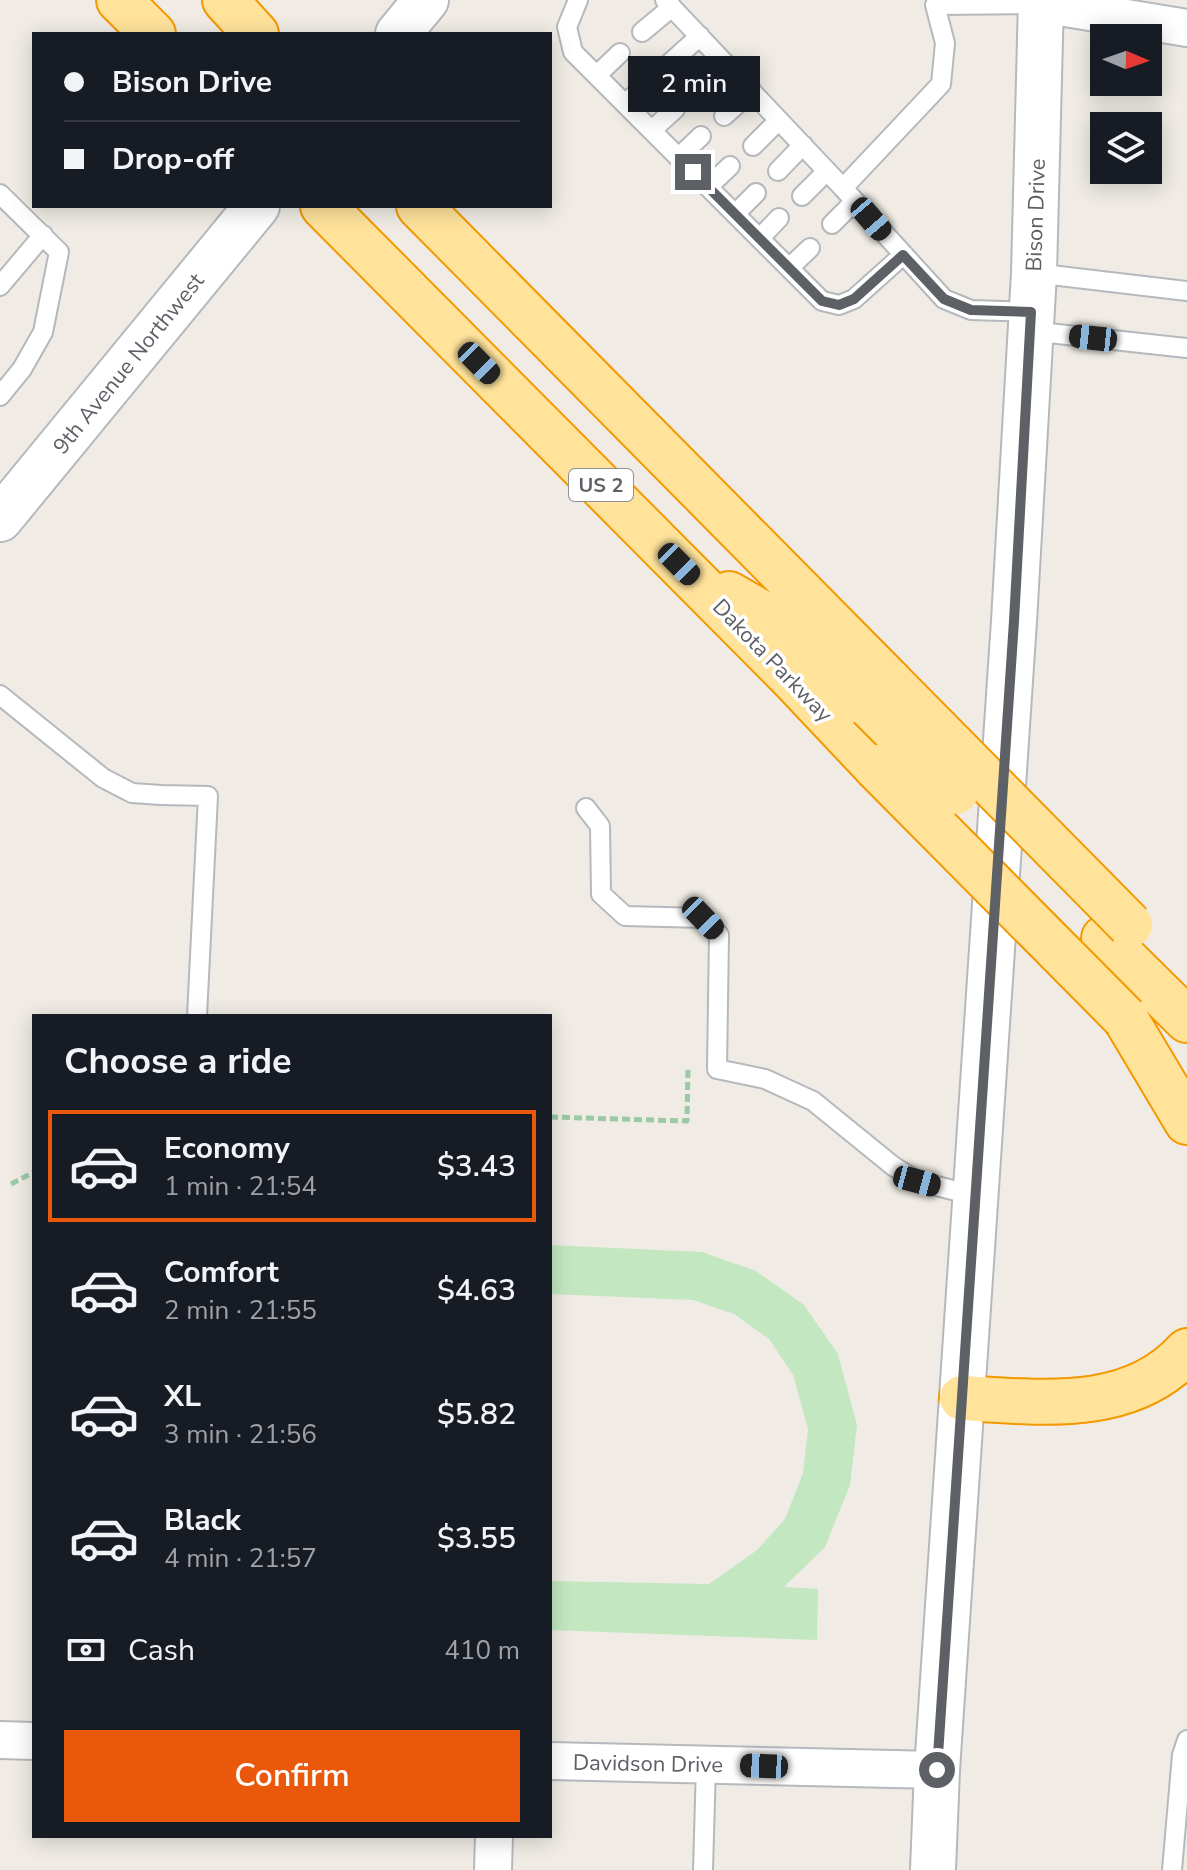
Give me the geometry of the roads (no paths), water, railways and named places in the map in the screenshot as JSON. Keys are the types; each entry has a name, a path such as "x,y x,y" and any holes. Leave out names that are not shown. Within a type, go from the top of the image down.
{"highway":[{"path":"119,0 151,32"},
{"path":"225,0 254,32"},
{"name":"Dakota Parkway","path":"325,208 793,679 1187,1082"},
{"name":"US 2","path":"421,208 880,694 1117,932 1187,984"},
{"path":"679,564 793,631 880,694 999,835 1117,932 1187,1020"},
{"path":"1125,1018 1187,1122"},
{"path":"962,1398 1048,1403 1123,1393 1151,1379 1187,1351"}],"street":[{"path":"400,32 426,0"},
{"path":"1041,2 1187,28"},
{"name":"Bison Drive","path":"933,1870 937,1770 1014,621 1032,305 1041,2"},
{"name":"9th Avenue Northwest","path":"0,519 255,208"},
{"path":"0,1740 32,1741"},
{"name":"Davidson Drive","path":"552,1761 937,1770"},
{"path":"493,1870 494,1838"}],"lane":[{"path":"578,0 567,27 573,52 822,301 839,305 854,299 903,255"},
{"path":"832,224 849,194 941,84 945,43 933,2 1041,2"},
{"path":"642,32 668,3 944,299 971,310 1187,291"},
{"path":"670,63 700,36"},
{"path":"597,75 620,53"},
{"path":"697,89 726,64"},
{"path":"625,104 648,83"},
{"path":"724,116 752,91"},
{"path":"652,130 675,109"},
{"path":"753,146 779,120"},
{"path":"679,157 701,136"},
{"path":"778,171 803,145"},
{"path":"708,187 730,166"},
{"path":"802,196 827,171"},
{"path":"735,214 756,193"},
{"path":"0,194 59,252 43,332 22,369 0,396"},
{"path":"760,238 779,218"},
{"path":"0,286 43,235"},
{"path":"789,268 810,248"},
{"path":"1032,305 1187,348"},
{"path":"0,695 103,778 132,793 208,796 197,1014"},
{"path":"586,808 600,826 601,894 625,916 703,918 719,935 717,1069 765,1079 813,1101 893,1166 917,1181 976,1196"},
{"path":"1172,1870 1182,1755 1187,1740"},
{"path":"703,1870 706,1765"}]}
